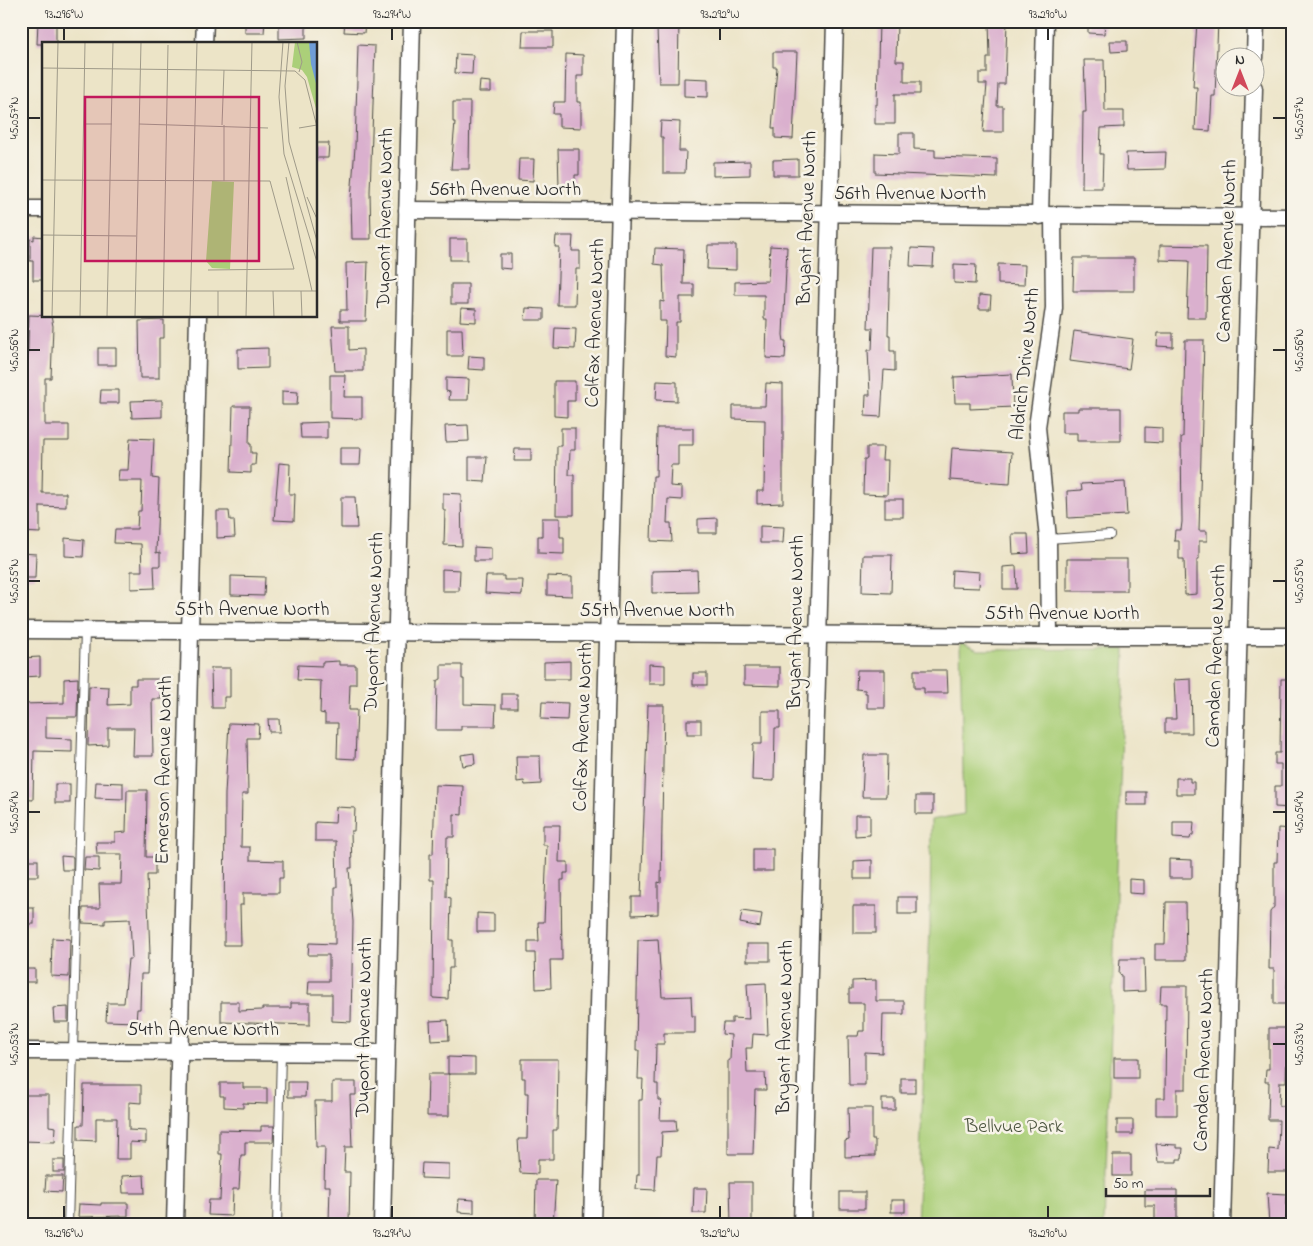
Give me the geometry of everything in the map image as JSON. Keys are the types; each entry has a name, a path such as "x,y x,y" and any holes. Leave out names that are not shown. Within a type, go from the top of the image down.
{"street":[{"path":"204,21 204,42"},
{"name":"Dupont Avenue North","path":"382,1225 412,21"},
{"name":"Colfax Avenue North","path":"592,1225 624,21"},
{"name":"Bryant Avenue North","path":"802,1225 835,21"},
{"name":"Aldrich Drive North","path":"1045,21 1046,216 1054,308 1037,427 1048,539 1049,636"},
{"path":"1255,48 1256,21"},
{"name":"Camden Avenue North","path":"1222,1225 1254,98"},
{"path":"21,209 42,209"},
{"name":"56th Avenue North","path":"407,210 1292,217"},
{"name":"Emerson Avenue North","path":"175,1225 198,318"},
{"name":"55th Avenue North","path":"21,630 1292,636"},
{"name":"54th Avenue North","path":"21,1051 385,1053"}],"lane":[{"path":"1048,539 1110,535"},
{"path":"68,1225 85,630"},
{"path":"277,1225 282,1052"}],"green space":[{"name":"Bellvue Park","path":"960,642 978,650 1125,649 1104,1225 917,1225 930,929 931,820 964,814"}],"building":[{"path":"38,21 56,21 56,42 37,44"},
{"path":"245,21 265,21 264,33 245,33"},
{"path":"345,21 365,21 364,33 344,32"},
{"path":"663,21 679,21 678,83 659,83 657,28 662,28"},
{"path":"879,21 897,21 896,61 904,61 904,82 920,82 920,94 895,94 895,124 875,124"},
{"path":"989,21 1007,21 1005,84 998,84 997,106 1003,106 1003,132 983,132 987,84 979,84 979,73 987,73 987,58 990,58"},
{"path":"1088,21 1105,21 1104,34 1088,33"},
{"path":"1197,21 1218,21 1215,96 1212,96 1210,131 1195,130 1197,87 1193,87"},
{"path":"279,25 306,25 306,38 279,39"},
{"path":"523,31 553,31 553,47 522,47"},
{"path":"1110,41 1127,41 1127,51 1111,52"},
{"path":"358,45 375,46 370,192 371,239 352,239 351,199 355,147"},
{"path":"773,52 797,52 793,139 775,138 775,128 772,128 777,67 773,67"},
{"path":"456,54 473,55 472,74 455,73"},
{"path":"566,54 583,55 583,76 577,76 577,102 581,102 581,128 559,127 559,114 553,114 554,102 565,102"},
{"path":"1084,60 1104,60 1105,111 1124,111 1124,127 1101,128 1100,154 1103,154 1102,188 1082,188 1083,112 1086,112"},
{"path":"684,78 708,79 708,97 684,96"},
{"path":"480,81 491,82 491,92 479,92"},
{"path":"453,102 470,102 469,169 451,169 455,122 453,122"},
{"path":"661,121 680,122 679,151 686,151 685,173 663,173 663,137 660,137"},
{"path":"899,133 914,133 914,149 935,150 935,157 997,159 997,178 875,173 875,153 899,154"},
{"path":"318,143 329,143 328,158 318,158"},
{"path":"558,149 579,149 579,175 575,175 575,186 559,187"},
{"path":"1166,152 1165,169 1127,170 1126,153"},
{"path":"519,159 534,159 533,181 518,180"},
{"path":"798,159 798,175 773,175 773,160"},
{"path":"750,161 750,175 713,176 713,162"},
{"path":"34,236 42,237 42,280 33,280 33,261 30,261 30,239 34,240"},
{"path":"556,236 573,236 572,251 580,251 580,269 576,269 575,305 557,305 559,247 555,247"},
{"path":"450,239 467,239 467,260 450,260"},
{"path":"708,245 736,245 736,270 707,269"},
{"path":"1160,245 1207,246 1206,318 1187,318 1189,261 1160,260"},
{"path":"770,246 787,247 783,335 784,341 786,341 785,359 766,358 767,319 764,319 764,295 735,295 735,282 768,281"},
{"path":"871,247 890,247 888,335 890,335 890,351 895,351 895,371 884,370 881,417 865,416 866,395 870,395 868,350 872,350 873,328 868,328"},
{"path":"655,248 684,249 683,284 694,284 694,297 680,297 680,322 676,322 676,357 665,356 666,321 660,321 660,301 664,302 663,265 654,264"},
{"path":"911,248 934,249 933,267 910,266"},
{"path":"500,254 511,254 511,269 500,268"},
{"path":"1074,258 1134,258 1134,291 1073,291"},
{"path":"368,262 366,321 340,321 340,310 347,310 346,263"},
{"path":"954,264 976,265 975,284 954,283"},
{"path":"998,264 1025,265 1024,285 998,284"},
{"path":"451,284 468,284 468,304 451,304"},
{"path":"979,295 991,296 990,309 979,309"},
{"path":"461,308 476,309 476,322 460,321"},
{"path":"526,308 544,309 544,320 525,320"},
{"path":"29,315 42,316 42,318 51,318 53,326 51,378 45,378 45,425 69,425 69,441 43,441 42,493 66,493 66,507 40,506 40,533 22,532"},
{"path":"164,320 164,338 159,338 159,378 140,378 139,321"},
{"path":"332,326 349,326 349,350 363,349 363,371 335,371"},
{"path":"555,328 576,329 575,349 554,348"},
{"path":"447,329 462,329 463,356 447,356"},
{"path":"1074,331 1133,339 1129,369 1070,361"},
{"path":"1158,333 1173,333 1173,347 1157,346"},
{"path":"1185,340 1204,340 1199,531 1207,531 1207,541 1199,541 1197,594 1185,595 1184,559 1179,559 1179,541 1174,541 1175,530 1181,530 1182,522 1181,437 1183,437"},
{"path":"98,348 116,348 116,365 98,365"},
{"path":"268,348 268,368 238,369 238,349"},
{"path":"469,356 484,357 484,370 468,369"},
{"path":"1012,374 1013,407 970,409 970,403 955,403 954,377"},
{"path":"330,375 345,375 344,397 362,397 362,419 330,418"},
{"path":"446,378 469,379 468,400 449,400 450,392 446,391"},
{"path":"554,381 575,381 575,401 567,401 567,417 554,416"},
{"path":"657,381 677,382 677,401 656,400"},
{"path":"766,383 783,384 783,503 757,504 757,491 764,491 765,420 733,419 733,406 765,406"},
{"path":"101,390 119,390 119,403 100,403"},
{"path":"282,391 298,392 297,405 282,405"},
{"path":"162,400 162,417 132,418 131,401"},
{"path":"233,406 250,406 249,444 251,444 251,453 256,453 255,465 251,465 251,473 231,472"},
{"path":"1078,408 1121,408 1121,441 1077,441 1077,433 1062,433 1062,411 1078,411"},
{"path":"327,422 327,438 301,438 300,423"},
{"path":"468,425 469,441 446,442 445,426"},
{"path":"1145,427 1162,428 1162,443 1145,442"},
{"path":"561,428 575,428 575,450 570,450 569,475 574,475 574,515 556,515 557,446 561,446"},
{"path":"657,428 693,428 693,445 678,445 678,465 671,465 670,486 682,487 682,500 668,499 667,523 671,523 672,542 651,541 653,476 656,476"},
{"path":"130,438 154,439 152,478 159,479 156,553 160,552 160,566 154,566 155,588 131,589 131,571 142,571 141,544 114,543 115,529 137,529 138,511 141,511 142,481 118,481 119,470 128,470"},
{"path":"867,447 883,447 882,460 888,460 887,495 863,494 864,459 867,459"},
{"path":"340,448 361,448 360,465 340,465"},
{"path":"952,448 1012,452 1010,484 950,480"},
{"path":"515,449 531,449 531,461 514,461"},
{"path":"469,457 487,457 485,482 469,481"},
{"path":"279,463 290,464 289,494 295,494 294,521 274,520"},
{"path":"1125,482 1127,515 1068,518 1067,491 1082,490 1081,484"},
{"path":"443,493 461,494 462,546 444,545 445,510 443,509"},
{"path":"341,497 355,497 357,528 341,528"},
{"path":"885,499 903,499 903,517 885,517"},
{"path":"217,511 229,511 230,520 234,520 235,537 217,538"},
{"path":"542,518 560,518 560,537 564,537 564,554 538,553 538,536 542,536"},
{"path":"717,518 717,533 698,533 698,519"},
{"path":"760,526 784,527 783,543 760,543"},
{"path":"1012,534 1028,534 1029,553 1013,554"},
{"path":"65,538 84,540 83,557 65,556"},
{"path":"474,547 491,548 491,561 474,561"},
{"path":"21,553 36,554 35,578 21,578"},
{"path":"863,555 892,555 891,593 862,592"},
{"path":"1067,559 1127,559 1127,591 1067,591"},
{"path":"1016,566 1017,589 1003,589 1003,567"},
{"path":"442,569 460,570 459,591 442,591"},
{"path":"697,570 698,592 652,593 652,571"},
{"path":"952,570 980,572 979,588 951,587"},
{"path":"231,576 265,577 264,596 231,595"},
{"path":"486,576 504,576 504,580 523,580 522,595 485,593"},
{"path":"547,576 572,577 572,596 547,595"},
{"path":"40,657 40,676 21,677 21,658"},
{"path":"339,661 339,665 356,665 356,684 350,684 349,710 357,710 355,759 337,758 338,723 325,723 325,714 320,713 321,681 297,680 298,665 322,666 322,662"},
{"path":"570,661 570,679 544,679 544,662"},
{"path":"649,664 665,665 665,684 649,684"},
{"path":"441,665 462,665 464,704 496,705 495,726 461,726 461,730 436,730 437,681 441,679"},
{"path":"744,667 780,667 780,686 744,685"},
{"path":"211,668 230,668 230,697 224,697 224,708 212,708"},
{"path":"857,670 885,670 885,708 867,708 867,693 865,693 865,690 856,689"},
{"path":"914,670 947,670 948,693 924,693 924,688 914,688"},
{"path":"693,673 707,673 707,685 693,685"},
{"path":"78,678 77,717 46,717 46,738 72,739 72,752 34,751 33,800 21,799 21,704 64,703 64,679"},
{"path":"136,679 161,679 161,699 152,699 153,756 133,756 134,728 108,728 108,745 88,746 89,686 109,687 108,705 130,704 130,685 136,685"},
{"path":"1191,679 1192,733 1165,733 1165,719 1176,719 1174,680"},
{"path":"1281,679 1292,679 1292,808 1275,807 1275,786 1281,786 1281,764 1275,764 1275,753 1280,753"},
{"path":"502,694 517,694 517,708 502,708"},
{"path":"542,702 568,703 567,720 541,719"},
{"path":"648,705 664,705 661,883 658,882 658,914 632,915 632,897 641,897"},
{"path":"762,711 780,711 780,728 775,728 774,781 752,780 753,744 762,744"},
{"path":"268,719 279,719 280,732 269,732"},
{"path":"687,720 701,720 701,734 687,734"},
{"path":"229,723 259,724 258,738 247,738 248,794 242,794 241,847 250,847 250,860 283,861 283,878 279,878 279,893 243,893 243,905 240,905 241,945 224,945 225,794"},
{"path":"474,753 475,764 463,766 461,755"},
{"path":"864,755 887,755 886,797 862,797"},
{"path":"516,756 540,756 541,784 525,785 524,781 517,782"},
{"path":"1176,778 1190,778 1190,782 1194,782 1194,794 1176,794"},
{"path":"96,782 123,783 123,799 95,798"},
{"path":"55,784 70,784 70,803 55,803"},
{"path":"435,785 463,786 462,815 454,814 454,837 447,837 446,897 451,898 450,940 453,940 453,968 449,968 448,999 433,998 434,880 430,880 430,854 433,854"},
{"path":"127,790 147,790 146,857 155,857 155,875 147,875 150,954 148,954 147,974 141,974 140,1009 137,1009 136,1022 106,1021 107,1003 124,1003 128,959 132,959 130,919 105,920 105,924 82,923 83,908 100,908 99,884 121,884 122,854 97,854 96,842 115,842 115,833 126,832"},
{"path":"1126,792 1146,792 1146,805 1126,805"},
{"path":"916,796 933,796 933,814 916,814"},
{"path":"336,807 355,808 354,831 351,831 352,868 349,868 353,922 351,1022 332,1021 332,994 308,994 309,981 329,981 329,955 308,955 309,943 335,944 336,841 315,841 315,822 335,823"},
{"path":"855,815 870,815 870,835 855,836"},
{"path":"1173,822 1194,822 1193,835 1191,835 1190,839 1173,838"},
{"path":"543,825 560,825 559,862 568,862 568,873 564,873 564,880 561,880 562,960 550,960 551,988 536,989 535,953 528,953 528,941 539,941 538,922 544,922 547,845 543,845"},
{"path":"1278,828 1292,829 1292,888 1287,988 1292,988 1292,1004 1274,1004 1274,969 1269,969 1270,912 1274,907 1274,862 1277,862"},
{"path":"753,849 773,849 773,871 753,871"},
{"path":"61,856 73,857 73,870 62,870"},
{"path":"85,857 99,857 99,871 84,870"},
{"path":"1169,859 1192,860 1192,878 1169,878"},
{"path":"21,860 38,860 38,876 21,876"},
{"path":"872,860 872,879 854,879 854,861"},
{"path":"1129,879 1144,880 1144,894 1129,893"},
{"path":"898,897 917,897 917,914 898,914"},
{"path":"1166,902 1185,902 1186,960 1155,960 1155,944 1165,944"},
{"path":"853,906 876,906 876,933 853,933"},
{"path":"21,908 34,908 34,924 21,924"},
{"path":"742,911 762,914 760,927 740,923"},
{"path":"477,913 494,914 494,932 477,932"},
{"path":"52,938 70,939 69,977 51,976"},
{"path":"658,939 662,997 691,996 692,1016 695,1016 695,1033 664,1033 664,1044 656,1044 655,1084 658,1084 658,1100 661,1100 660,1120 676,1120 677,1131 662,1132 661,1155 657,1155 655,1190 636,1189 637,1175 639,1175 639,1100 642,1100 643,1079 638,1079 639,1050 636,1050 638,940"},
{"path":"747,944 770,944 770,961 747,961"},
{"path":"1120,959 1144,959 1145,991 1122,992 1122,975 1119,974"},
{"path":"21,969 35,969 35,982 21,982"},
{"path":"876,980 876,1001 904,1001 904,1014 883,1014 882,1053 865,1052 865,1085 849,1085 848,1036 858,1036 859,1031 864,1031 864,1003 849,1003 849,989 852,989 852,981"},
{"path":"766,983 768,1035 753,1034 752,1048 746,1048 747,1073 765,1073 766,1090 755,1090 753,1154 728,1154 728,1060 730,1060 731,1035 722,1034 723,1023 732,1023 732,1018 749,1019 747,984"},
{"path":"1161,986 1187,986 1186,1089 1177,1089 1177,1115 1156,1115 1156,1098 1165,1098 1166,1004 1160,1004"},
{"path":"221,1002 239,1002 239,1011 262,1010 262,1008 291,1008 291,1003 310,1003 310,1025 221,1022"},
{"path":"68,1007 68,1022 54,1022 53,1008"},
{"path":"448,1020 449,1040 431,1041 430,1021"},
{"path":"1269,1028 1292,1028 1292,1049 1287,1048 1286,1082 1280,1082 1279,1106 1292,1106 1291,1172 1268,1172 1269,1149 1278,1150 1279,1120 1268,1120 1269,1082 1265,1082 1266,1069 1269,1069"},
{"path":"448,1057 475,1058 475,1074 448,1074"},
{"path":"1114,1058 1138,1058 1138,1078 1114,1078"},
{"path":"522,1059 558,1059 557,1130 553,1130 553,1159 538,1159 538,1174 520,1173 518,1139 527,1139 528,1093 525,1093 525,1078 522,1078"},
{"path":"428,1074 449,1074 449,1116 427,1116"},
{"path":"901,1078 915,1078 915,1093 901,1093"},
{"path":"288,1082 306,1082 305,1097 288,1097"},
{"path":"332,1082 356,1082 356,1095 350,1095 352,1147 345,1147 344,1172 350,1172 349,1223 329,1222 330,1186 324,1186 325,1147 316,1147 315,1101 332,1101"},
{"path":"220,1083 243,1083 243,1088 267,1088 267,1104 243,1103 243,1108 224,1107 224,1096 220,1096"},
{"path":"84,1085 141,1085 141,1103 129,1102 129,1130 146,1131 146,1143 130,1142 130,1159 116,1159 117,1118 96,1118 96,1141 78,1140 78,1125 83,1125"},
{"path":"21,1095 49,1095 49,1126 56,1127 55,1142 21,1141"},
{"path":"882,1099 895,1099 895,1110 882,1110"},
{"path":"848,1108 872,1108 872,1140 875,1140 875,1156 845,1157 845,1141 849,1140"},
{"path":"1117,1120 1133,1120 1133,1134 1117,1134"},
{"path":"261,1126 274,1126 273,1142 245,1142 245,1155 241,1155 239,1189 233,1189 232,1216 208,1215 209,1200 220,1200 222,1154 219,1154 219,1130 261,1131"},
{"path":"1156,1144 1177,1145 1177,1148 1183,1148 1182,1159 1177,1159 1177,1162 1158,1162"},
{"path":"1113,1155 1131,1155 1131,1176 1113,1176"},
{"path":"53,1160 64,1160 64,1172 53,1172"},
{"path":"422,1163 449,1164 449,1179 421,1178"},
{"path":"144,1175 145,1193 123,1193 122,1176"},
{"path":"46,1176 63,1176 62,1192 45,1191"},
{"path":"536,1180 556,1180 553,1225 535,1225"},
{"path":"730,1182 752,1182 752,1225 731,1225"},
{"path":"694,1188 707,1188 706,1213 693,1213"},
{"path":"1145,1190 1177,1190 1177,1225 1155,1225 1155,1206 1145,1206"},
{"path":"840,1192 865,1192 865,1209 840,1209"},
{"path":"1267,1193 1287,1194 1286,1225 1269,1225"},
{"path":"459,1199 474,1200 474,1213 458,1212"},
{"path":"891,1200 905,1200 905,1212 891,1212"},
{"path":"101,1203 128,1203 128,1216 78,1217 79,1204 101,1205"}]}
